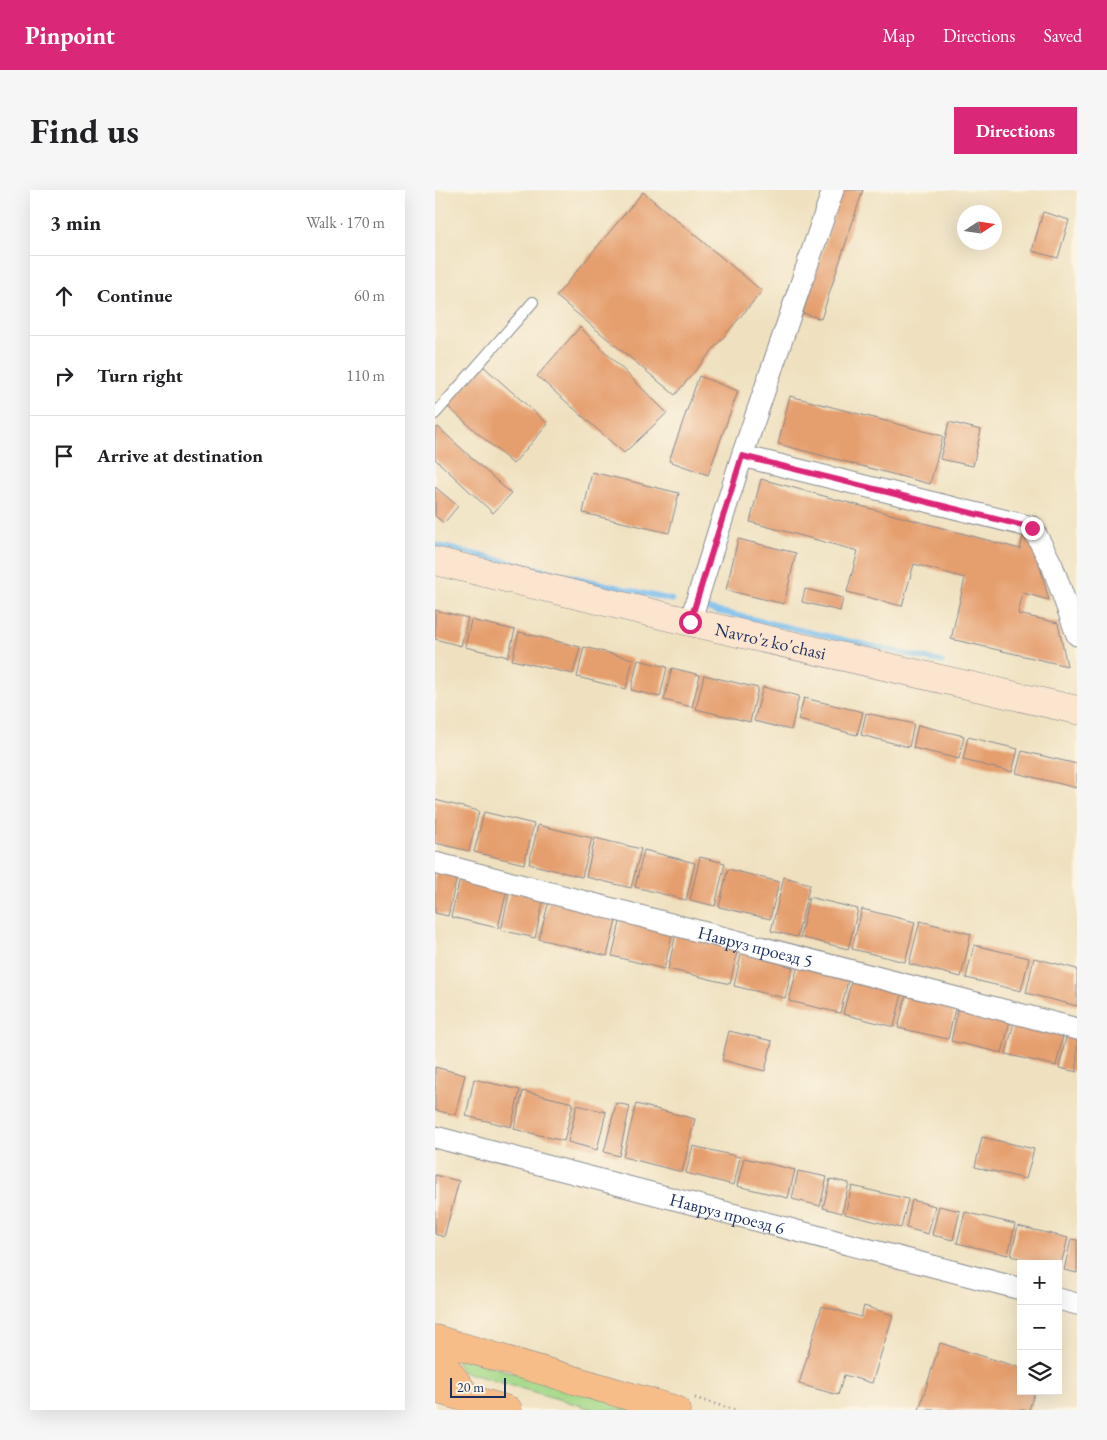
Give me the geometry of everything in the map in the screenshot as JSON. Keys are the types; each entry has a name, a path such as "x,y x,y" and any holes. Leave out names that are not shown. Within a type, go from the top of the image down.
{"highway":[{"path":"435,1339 675,1410"},
{"path":"435,1353 468,1398"},
{"path":"435,1389 508,1410"}],"street":[{"path":"690,622 742,456 833,190"},
{"path":"742,456 1032,528 1052,565 1077,635"},
{"name":"Navro'z ko'chasi","path":"435,561 690,622 1077,710"},
{"name":"Навруз проезд 5","path":"435,863 1077,1029"},
{"name":"Навруз проезд 6","path":"435,1137 1017,1288"},
{"path":"1062,1300 1077,1304"}],"lane":[{"path":"435,414 533,302"}],"green space":[{"path":"455,1356 643,1410 596,1410 461,1371"}],"building":[{"path":"842,190 863,190 821,319 803,313"},
{"path":"643,192 762,291 675,395 556,296"},
{"path":"1043,212 1069,220 1058,258 1032,251"},
{"path":"580,327 667,413 624,453 537,376"},
{"path":"483,366 548,424 513,464 447,406"},
{"path":"699,376 738,391 708,475 669,461"},
{"path":"790,396 943,436 930,484 778,444"},
{"path":"949,422 981,430 973,466 940,459"},
{"path":"438,427 511,494 493,513 435,459 435,430"},
{"path":"592,472 679,493 669,533 583,513"},
{"path":"761,479 1020,549 1023,536 1032,538 1049,600 1023,593 1018,614 1058,623 1067,666 951,639 965,578 914,564 902,606 847,592 858,551 750,522"},
{"path":"435,487 458,506 444,523 435,516"},
{"path":"738,539 796,553 784,604 726,590"},
{"path":"805,589 843,598 840,611 802,602"},
{"path":"435,610 468,618 461,646 435,639"},
{"path":"471,620 515,630 508,657 465,647"},
{"path":"519,632 580,647 573,674 512,660"},
{"path":"584,647 633,659 626,689 577,677"},
{"path":"638,660 667,667 660,697 631,690"},
{"path":"672,668 700,675 692,707 664,700"},
{"path":"704,675 758,688 750,722 696,709"},
{"path":"763,687 799,696 791,730 754,721"},
{"path":"804,698 863,712 857,735 798,720"},
{"path":"866,713 914,724 909,747 861,735"},
{"path":"918,725 964,736 959,759 913,748"},
{"path":"968,737 1018,749 1012,772 963,760"},
{"path":"1022,751 1077,764 1077,788 1016,773"},
{"path":"435,800 479,811 469,851 435,843"},
{"path":"484,812 534,824 524,864 474,852"},
{"path":"538,825 592,838 582,877 529,864"},
{"path":"595,838 641,849 631,888 586,877"},
{"path":"644,850 695,863 686,900 635,887"},
{"path":"700,857 725,863 715,906 690,900"},
{"path":"728,869 779,882 770,919 719,907"},
{"path":"435,872 457,877 448,916 435,913"},
{"path":"784,877 810,884 797,937 771,931"},
{"path":"460,878 507,890 498,928 451,917"},
{"path":"510,890 544,898 535,938 501,930"},
{"path":"809,897 858,909 848,949 800,937"},
{"path":"549,901 617,917 607,956 539,939"},
{"path":"862,909 915,922 905,962 852,949"},
{"path":"621,918 673,931 664,969 612,956"},
{"path":"920,921 971,934 961,977 909,964"},
{"path":"676,933 738,948 730,984 668,969"},
{"path":"974,945 1029,958 1021,991 966,978"},
{"path":"742,950 794,962 785,998 734,986"},
{"path":"1034,958 1077,969 1077,1006 1026,993"},
{"path":"798,965 849,977 840,1013 789,1001"},
{"path":"852,978 903,990 894,1027 843,1014"},
{"path":"907,992 956,1004 948,1039 898,1028"},
{"path":"959,1005 1011,1017 1002,1053 951,1041"},
{"path":"1015,1018 1064,1031 1056,1066 1006,1054"},
{"path":"729,1031 772,1041 765,1071 722,1060"},
{"path":"1067,1033 1077,1035 1077,1072 1059,1068"},
{"path":"435,1067 465,1075 455,1115 435,1110"},
{"path":"474,1079 520,1090 511,1127 466,1116"},
{"path":"523,1091 573,1103 564,1141 514,1129"},
{"path":"616,1103 630,1106 619,1156 604,1152"},
{"path":"636,1104 695,1119 682,1172 623,1157"},
{"path":"577,1105 606,1112 597,1150 568,1142"},
{"path":"982,1137 1034,1149 1026,1179 975,1167"},
{"path":"693,1146 740,1157 734,1185 686,1173"},
{"path":"744,1158 795,1170 788,1198 737,1186"},
{"path":"798,1171 827,1177 820,1206 792,1199"},
{"path":"435,1175 459,1181 444,1237 435,1234"},
{"path":"830,1179 849,1183 842,1213 823,1208"},
{"path":"852,1186 908,1199 901,1228 845,1214"},
{"path":"912,1200 935,1206 928,1234 906,1228"},
{"path":"939,1206 960,1211 953,1240 932,1235"},
{"path":"965,1212 1015,1224 1008,1255 957,1243"},
{"path":"1018,1226 1068,1238 1062,1260 1026,1260 1011,1256"},
{"path":"1071,1239 1077,1240 1077,1273 1064,1270"},
{"path":"822,1306 861,1317 864,1306 893,1315 872,1383 844,1375 838,1395 799,1384"},
{"path":"940,1343 1017,1367 1017,1395 1034,1395 1029,1410 919,1410"}],"waterway":[{"path":"435,545 672,600"},
{"path":"708,609 942,662"}],"route":[{"path":"690,622 742,456 1032,528"}]}
